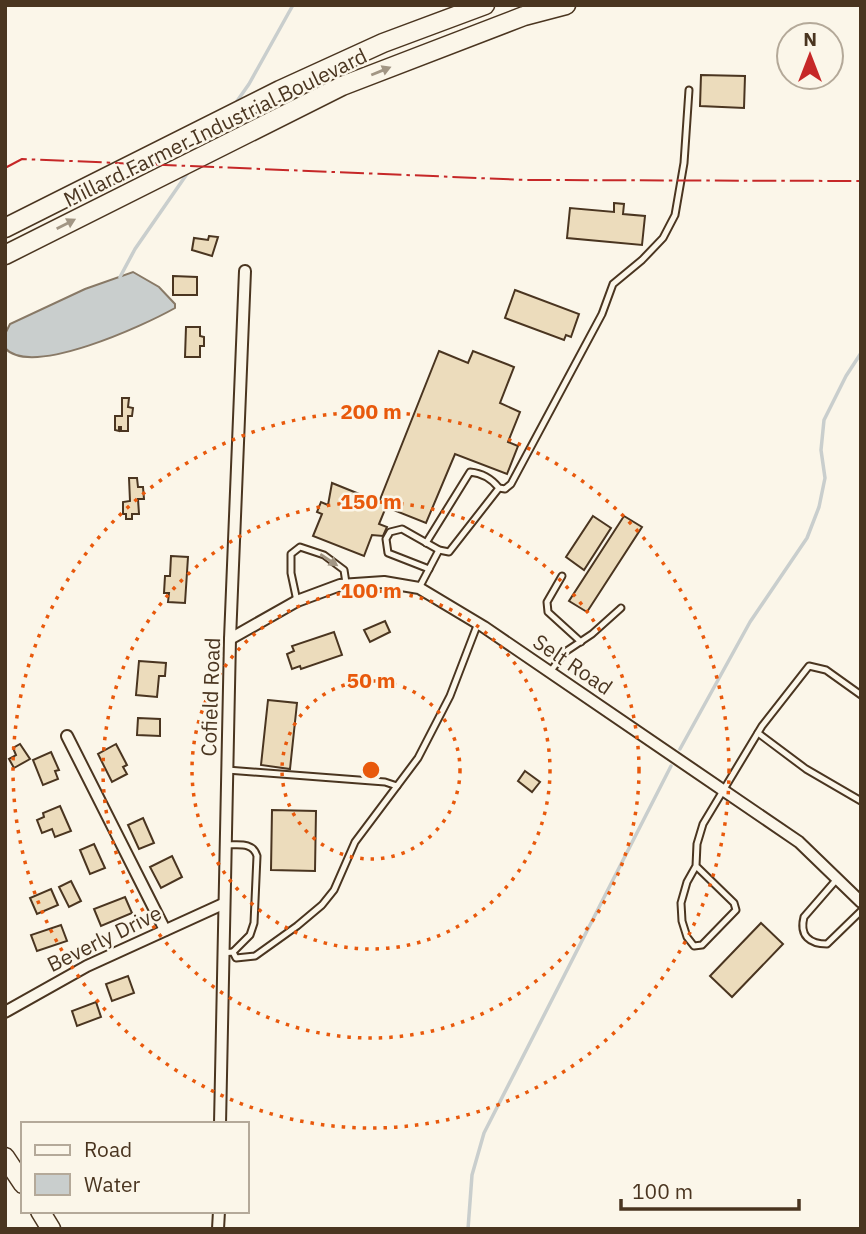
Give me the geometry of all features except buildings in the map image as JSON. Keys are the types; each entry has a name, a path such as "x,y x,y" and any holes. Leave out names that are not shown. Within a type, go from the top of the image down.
{"main road":[{"name":"Millard Farmer Industrial Boulevard","path":"5,228 280,90 383,43 485,5"},
{"name":"Millard Farmer Industrial Boulevard","path":"5,254 342,86 486,30 566,5"},
{"path":"5,1157 21,1181"},
{"path":"41,1213 51,1229"}],"street":[{"name":"Cofield Road","path":"220,1122 227,952 223,904 230,639 245,271"},
{"name":"Selt Road","path":"230,639 298,601 346,585 384,582 419,588 478,623 799,842 861,902"},
{"path":"67,736 165,930"},
{"name":"Beverly Drive","path":"5,1012 87,966 223,904"}],"lane":[{"path":"426,543 470,472 481,473 494,481 499,488 505,489 511,484 602,314 613,284 642,260 663,237 674,215 684,163 689,90"},
{"path":"429,569 388,553 386,545 390,532 402,529 439,550 449,552 499,488"},
{"path":"298,601 291,573 291,554 300,547 324,555 344,570 346,585"},
{"path":"419,588 439,550"},
{"path":"562,576 547,602 548,612 581,642"},
{"path":"550,672 565,652 621,608"},
{"path":"225,845 246,845 255,850 257,856 254,923 250,935 227,952 236,958 255,956 297,926 322,905 334,890 355,842 418,758 450,696 478,623"},
{"path":"696,866 734,904 736,910 702,944 694,946 685,929 681,904 687,882 696,866 697,844 703,824 758,733 809,666 825,670 861,695"},
{"path":"758,733 806,769 861,801"},
{"path":"227,770 385,782 397,786"},
{"path":"837,879 804,917 802,925 806,937 815,944 827,944 861,911"}],"water":[{"path":"133,272 159,287 175,304 175,308 115,336 62,353 38,357 19,356 5,348 5,334 10,324 85,289"}],"waterway":[{"path":"235,104 293,5"},
{"path":"206,147 217,130"},
{"path":"120,277 135,249 189,171"},
{"path":"680,749 750,622 807,538 819,507 825,478 821,450 824,420 861,353"},
{"path":"468,1229 472,1175 484,1133 671,766"}],"power":[{"path":"5,168 22,159 526,180 861,181"}]}
